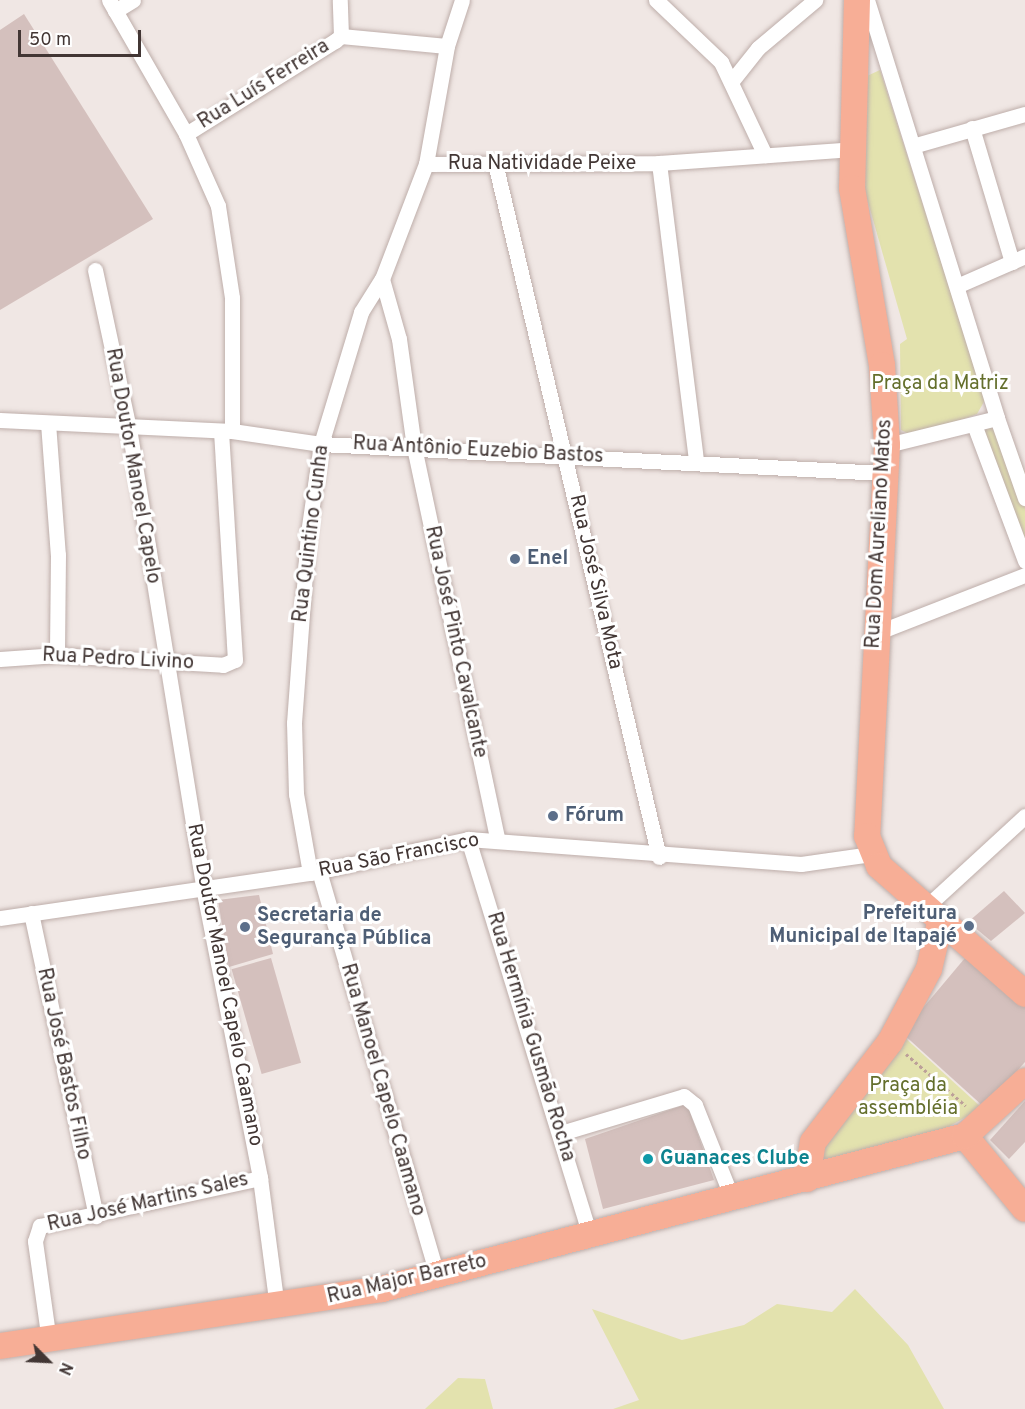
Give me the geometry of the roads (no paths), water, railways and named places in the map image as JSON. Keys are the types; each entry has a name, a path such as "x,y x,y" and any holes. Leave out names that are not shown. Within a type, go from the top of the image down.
{"main road":[{"name":"Rua Dom Aureliano Matos","path":"857,0 852,188 882,365 887,445 869,746 871,854"},
{"path":"871,854 933,915 1025,994"},
{"path":"807,1179 813,1142 890,1042 929,969 933,915"},
{"path":"1025,1081 974,1129 1025,1209"},
{"name":"Rua Major Barreto","path":"0,1346 277,1308 437,1275 807,1179 974,1129"}],"street":[{"path":"134,0 112,5 186,134 218,206 226,240 226,432"},
{"name":"Rua Luís Ferreira","path":"186,134 340,36 340,0"},
{"name":"Rua Quintino Cunha","path":"314,872 296,794 294,723 308,533 321,444 362,312 382,279 426,164 447,46 462,0"},
{"path":"657,0 703,41 731,82 765,154"},
{"path":"731,82 758,48 815,0"},
{"path":"867,0 916,145 997,418 1025,498"},
{"path":"340,36 447,46"},
{"path":"916,145 1025,114"},
{"path":"959,285 1019,259 972,128"},
{"name":"Rua Natividade Peixe","path":"426,164 496,167 659,163 852,149"},
{"path":"659,163 696,462"},
{"name":"Rua José Silva Mota","path":"496,167 659,857"},
{"name":"Rua Doutor Manoel Capelo","path":"94,270 129,428 165,663"},
{"name":"Rua José Pinto Cavalcante","path":"382,279 399,339 414,447 497,837"},
{"path":"887,445 975,426 997,418"},
{"name":"Rua Antônio Euzebio Bastos","path":"0,420 226,432 321,444 565,454 884,473"},
{"path":"48,423 57,655"},
{"path":"975,426 1025,561"},
{"name":"Rua Pedro Livino","path":"0,659 57,655 223,665 235,660 226,432"},
{"path":"876,633 1025,575"},
{"name":"Rua Doutor Manoel Capelo Caamano","path":"165,663 203,887 260,1178 277,1308"},
{"path":"933,915 1025,816"},
{"name":"Rua São Francisco","path":"0,918 314,872 468,839 497,837 659,857 801,864 871,854"},
{"name":"Rua Hermínia Gusmão Rocha","path":"468,839 561,1133 590,1235"},
{"name":"Rua Manoel Capelo Caamano","path":"314,872 437,1275"},
{"name":"Rua José Bastos Filho","path":"31,913 96,1216"},
{"path":"561,1133 684,1096 695,1105 732,1198"},
{"name":"Rua José Martins Sales","path":"49,1341 36,1230 260,1178"}],"place":[{"name":"Enel","path":"515,559"},
{"name":"Fórum","path":"553,816"},
{"name":"Prefeitura Municipal de Itapajé","path":"969,926"},
{"name":"Secretaria de Segurança Pública","path":"245,927"},
{"name":"Guanaces Clube","path":"648,1159"}],"park label":[{"name":"Praça da Matriz","path":"940,384"},
{"name":"Praça da assembléia","path":"908,1098"}]}
